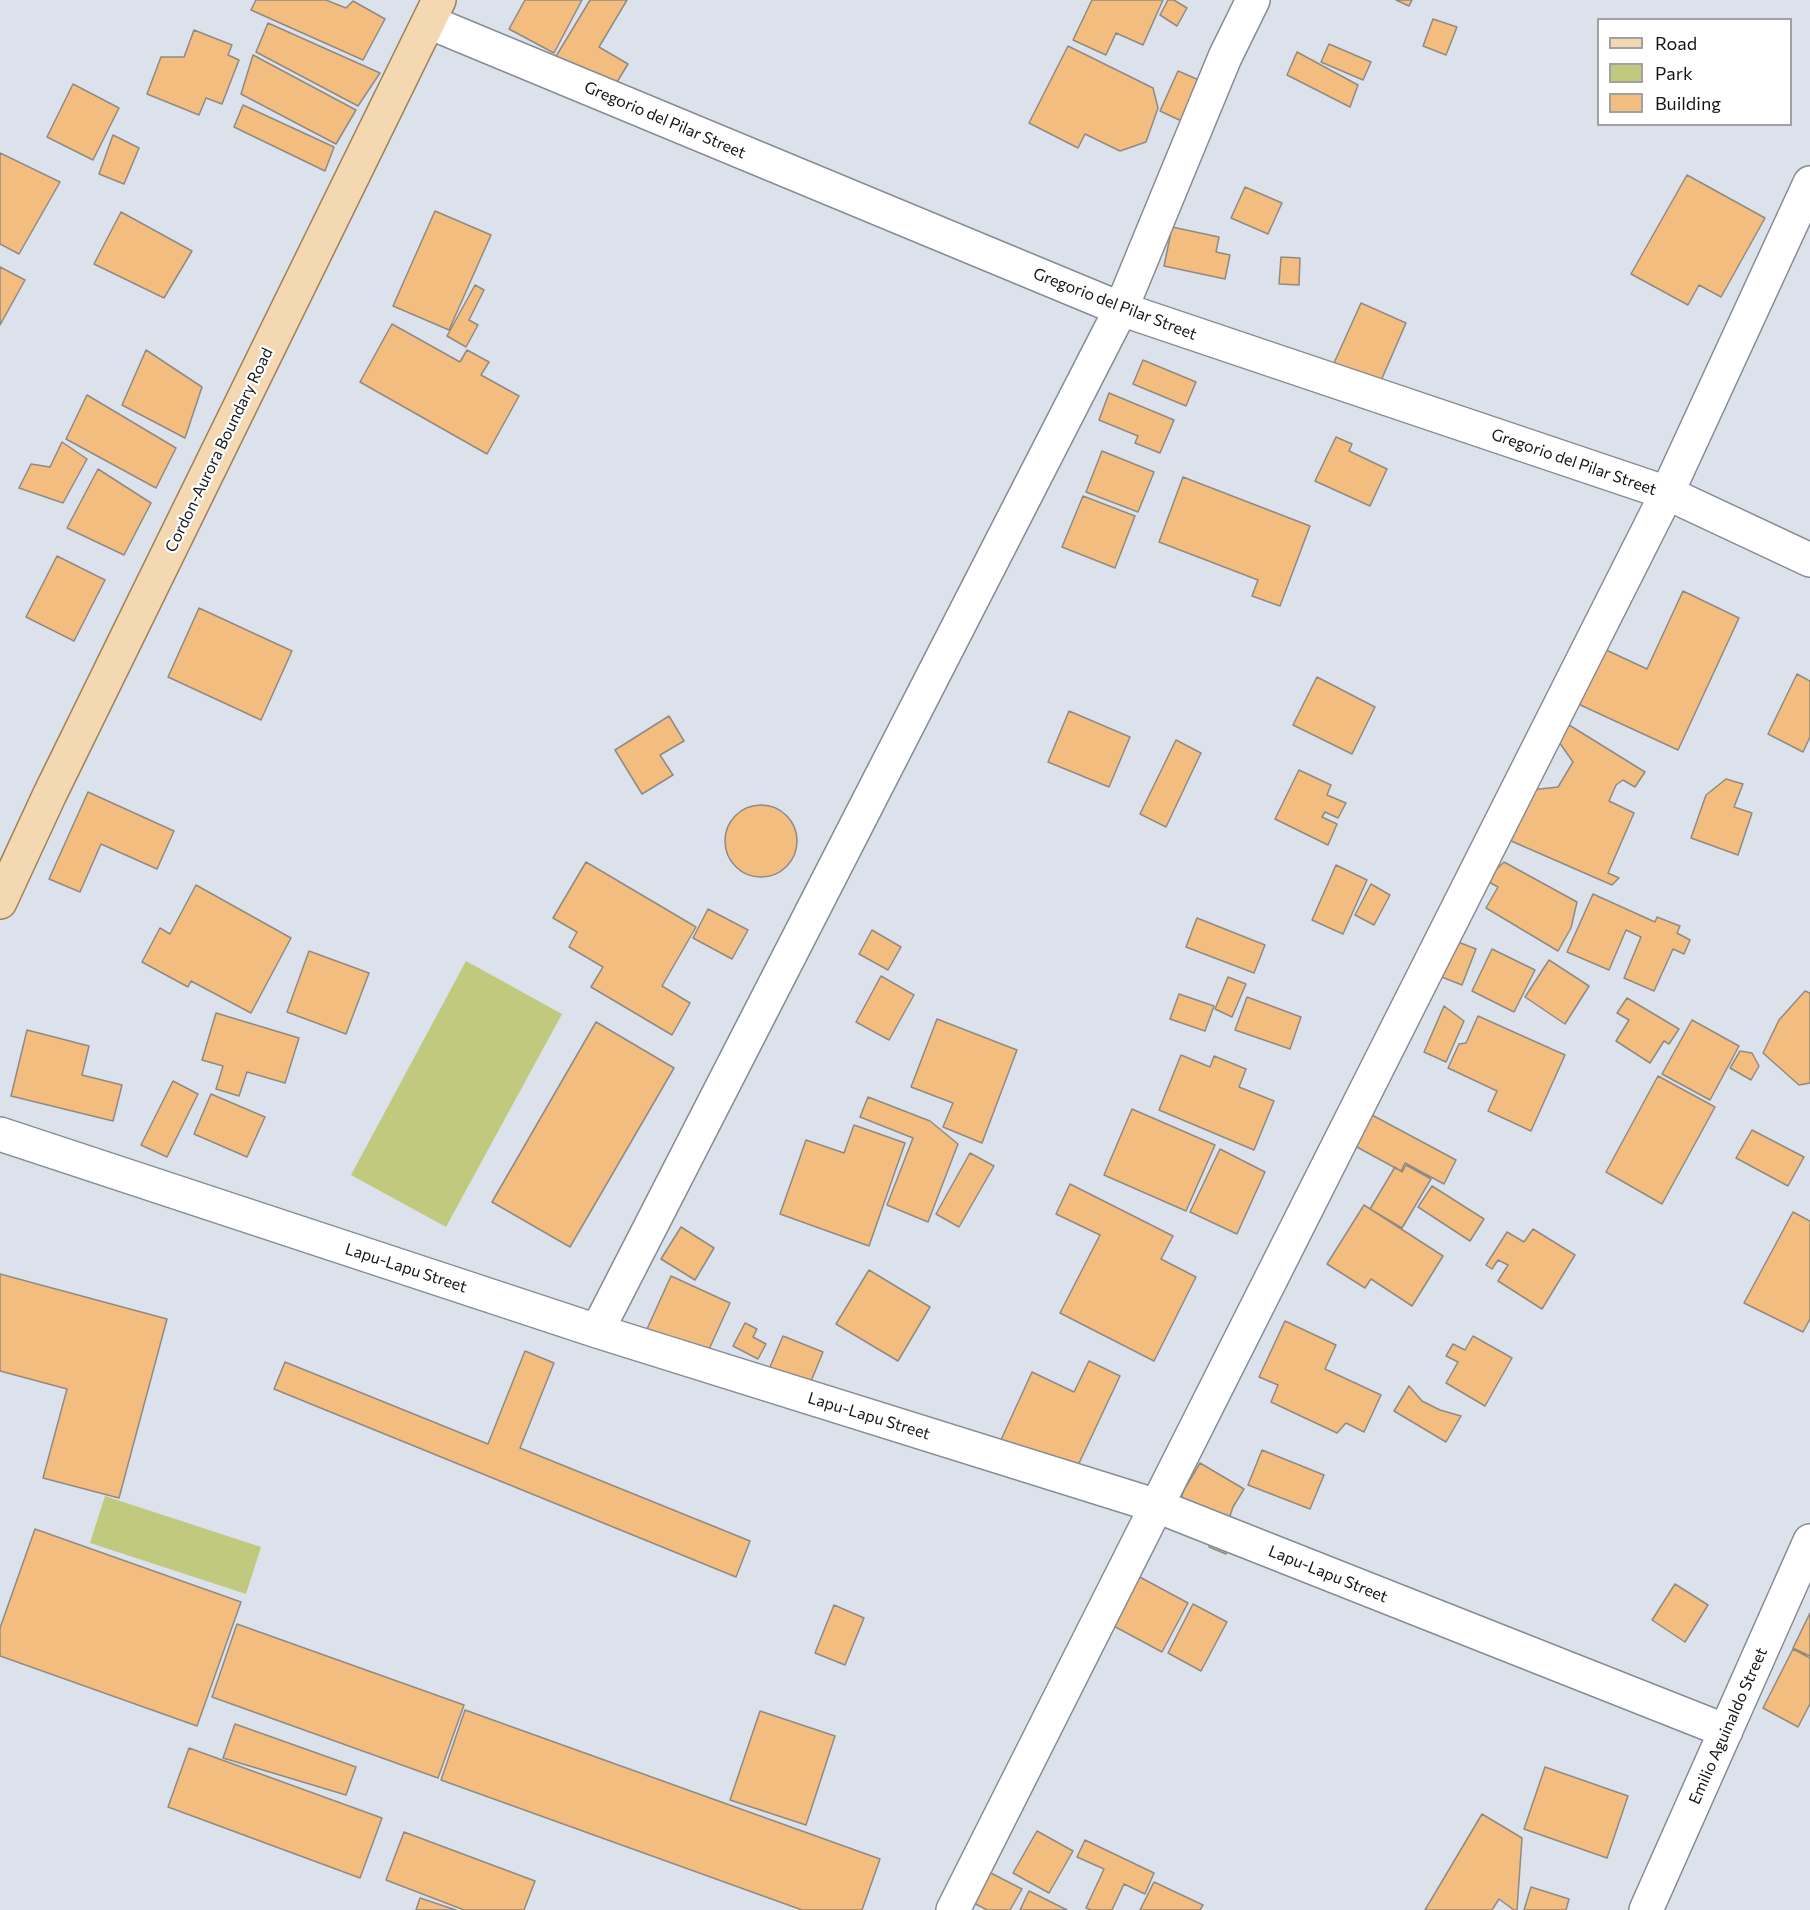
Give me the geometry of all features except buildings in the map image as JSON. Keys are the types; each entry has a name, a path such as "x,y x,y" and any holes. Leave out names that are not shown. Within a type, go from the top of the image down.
{"main road":[{"name":"Cordon-Aurora Boundary Road","path":"0,902 54,785 434,11"}],"street":[{"path":"597,1331 1121,309 1225,57 1253,0"},
{"name":"Gregorio del Pilar Street","path":"434,11 1121,309 1666,493 1810,560"},
{"path":"953,1910 1666,493 1810,183"},
{"name":"Lapu-Lapu Street","path":"0,1134 597,1331 1157,1506 1726,1731"},
{"name":"Emilio Aguinaldo Street","path":"1646,1910 1810,1541"}],"green space":[{"path":"466,961 562,1014 446,1227 351,1175"},
{"path":"105,1496 261,1547 246,1594 90,1543"}]}
